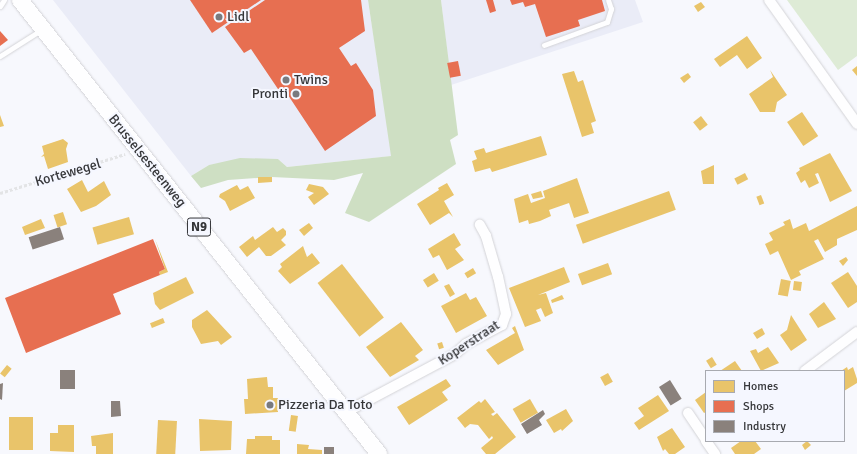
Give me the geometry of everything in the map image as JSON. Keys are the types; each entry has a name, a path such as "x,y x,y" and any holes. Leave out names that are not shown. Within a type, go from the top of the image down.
{"main road":[{"name":"Brusselsesteenweg","path":"20,0 135,149 379,454"}],"street":[{"path":"769,0 857,124"},
{"name":"Koperstraat","path":"346,412 455,354 466,344 502,324 506,314 498,277 486,236 480,225"},
{"path":"806,370 857,332"},
{"path":"688,414 705,439"},
{"path":"707,442 715,454"}],"lane":[{"path":"0,6 4,0"},
{"path":"544,45 607,22 611,9 608,0"},
{"path":"0,56 43,29"}],"path":[{"name":"Kortewegel","path":"0,193 114,160 135,149"}],"shaded area":[{"path":"53,0 368,0 392,156 287,167 278,159 209,165 191,176"},
{"path":"441,0 635,0 643,22 451,85"}],"green space":[{"path":"368,0 441,0 458,135 450,140 456,164 369,222 345,213 363,173 334,180 272,177 228,180 201,188 191,176 209,165 240,158 278,159 287,167 391,156"},
{"path":"787,0 857,0 857,56 838,70"}],"building: Homes":[{"path":"701,2 705,7 698,12 694,6"},
{"path":"747,36 762,58 747,69 737,55 720,67 714,59"},
{"path":"857,66 857,76 852,70"},
{"path":"770,70 787,95 777,102 775,112 760,112 749,94 773,77"},
{"path":"574,71 578,82 583,80 596,121 591,123 594,133 582,137 562,74"},
{"path":"688,73 691,77 684,83 680,78"},
{"path":"802,112 818,136 803,146 787,122"},
{"path":"0,115 4,126 0,127"},
{"path":"701,116 708,125 700,131 693,122"},
{"path":"541,136 547,155 492,172 490,168 475,172 472,161 477,159 474,151 484,148 486,153"},
{"path":"63,139 68,143 66,149 68,162 48,169 44,156 41,157 44,154 42,146"},
{"path":"830,153 852,191 830,202 818,173 815,174 819,183 809,188 805,180 801,183 796,173 800,170 799,168"},
{"path":"714,165 714,184 703,184 701,171"},
{"path":"745,173 748,179 737,185 734,178"},
{"path":"258,177 272,177 272,182 258,183"},
{"path":"577,178 589,213 574,218 569,203 549,210 551,216 540,221 529,224 528,220 519,223 514,199 528,194 531,203 545,198 543,191"},
{"path":"82,180 88,192 104,181 111,195 96,206 81,212 67,189"},
{"path":"447,183 454,195 444,201 453,217 449,213 430,225 417,204"},
{"path":"309,184 323,187 329,194 314,205 308,197 314,193 306,190"},
{"path":"237,185 240,190 248,186 255,198 230,211 225,201 219,197 220,194"},
{"path":"541,191 543,197 533,199 531,194"},
{"path":"669,191 676,210 583,244 576,225"},
{"path":"761,195 764,203 760,205 756,197"},
{"path":"857,206 857,230 837,239 837,245 825,252 818,239 814,241 824,259 799,271 801,275 791,280 778,251 770,255 765,244 773,240 769,233 785,225 783,222 790,219 793,229 806,223 809,231"},
{"path":"63,212 67,224 58,227 53,215"},
{"path":"129,217 134,234 97,245 92,227"},
{"path":"41,219 45,228 25,235 22,227"},
{"path":"309,223 313,228 304,236 299,230"},
{"path":"273,227 277,232 283,228 286,231 286,235 281,240 286,245 271,256 266,256 259,247 247,257 239,247 253,236 255,240"},
{"path":"454,233 461,245 455,249 464,260 447,270 439,255 433,258 428,249"},
{"path":"155,239 168,272 160,275 159,272 165,269"},
{"path":"303,246 307,257 312,253 320,263 290,284 278,271 282,267 280,264"},
{"path":"846,257 848,260 843,266 839,261"},
{"path":"608,263 612,274 582,285 578,274"},
{"path":"342,264 384,318 359,337 318,283"},
{"path":"564,267 570,282 538,295 546,293 553,313 545,317 541,308 536,310 541,321 525,327 509,288"},
{"path":"473,268 476,273 468,278 464,273"},
{"path":"848,272 857,286 857,302 848,308 831,283"},
{"path":"434,273 439,281 428,288 423,280"},
{"path":"186,277 194,293 160,310 155,304 153,293"},
{"path":"781,279 791,281 788,297 778,295"},
{"path":"794,281 802,282 801,291 793,290"},
{"path":"449,284 455,294 450,297 444,286"},
{"path":"466,293 470,300 476,297 487,316 456,333 441,306"},
{"path":"562,295 564,299 552,303 551,300"},
{"path":"824,302 836,319 818,328 809,314"},
{"path":"207,310 232,337 221,345 218,341 201,344 192,327 192,320"},
{"path":"791,315 807,340 791,351 780,335 787,330"},
{"path":"163,318 165,323 152,328 150,323"},
{"path":"401,322 423,350 415,356 419,360 390,377 366,347"},
{"path":"515,326 524,350 498,365 486,350 515,333 512,328"},
{"path":"762,328 765,334 757,339 753,333"},
{"path":"442,342 444,348 439,349 437,344"},
{"path":"768,347 779,363 760,370 750,351 756,349 758,353"},
{"path":"712,357 717,365 711,368 706,361"},
{"path":"735,361 741,370 722,370"},
{"path":"7,365 12,369 5,377 0,374"},
{"path":"847,367 848,370 853,367 857,379 857,383 845,390 845,370 842,370"},
{"path":"608,373 613,382 605,386 600,377"},
{"path":"267,377 268,387 273,387 273,398 278,398 278,412 245,414 244,399 248,399 247,379"},
{"path":"446,379 451,386 442,392 448,400 409,425 397,407"},
{"path":"705,393 705,412 704,413 695,400"},
{"path":"658,395 669,411 639,430 634,423 644,416 638,408"},
{"path":"485,399 495,412 491,414 493,416 497,413 516,437 495,454 486,454 481,448 493,438 492,436 489,439 478,425 470,424 465,428 457,418 479,401 481,403"},
{"path":"530,399 538,413 521,423 513,409"},
{"path":"566,409 573,421 562,431 561,429 554,433 546,420"},
{"path":"291,415 298,416 296,432 289,431"},
{"path":"9,417 33,417 33,450 9,450"},
{"path":"199,419 232,421 231,450 200,451"},
{"path":"158,420 177,421 175,454 156,454"},
{"path":"58,425 74,425 74,452 50,451 50,433 58,433"},
{"path":"672,428 685,447 675,454 669,454 665,449 663,451 657,437"},
{"path":"113,433 113,454 96,454 96,446 92,446 91,436"},
{"path":"255,436 272,436 272,440 280,440 280,454 246,454 247,439 255,439"},
{"path":"740,442 756,442 761,449 754,454 735,454 731,448"},
{"path":"808,442 811,445 805,450 802,445"},
{"path":"297,444 309,445 308,449 322,450 322,454 297,454"}],"building: Shops":[{"name":"Lidl","path":"190,0 261,0 212,33"},
{"path":"265,0 361,0 365,31 339,48 351,66 356,63 373,90 376,116 325,151 284,89 280,92 251,49 244,53 225,27"},
{"path":"486,0 493,0 496,11 490,13"},
{"path":"510,0 602,0 605,11 578,20 580,26 546,37 535,4 525,7 523,2 512,5"},
{"path":"0,31 8,40 0,46"},
{"path":"458,61 461,76 450,78 447,63"},
{"path":"153,239 165,269 159,272 160,275 113,294 121,314 26,353 5,298"}],"building: Industry":[{"path":"60,227 64,239 33,250 29,237"},
{"path":"60,370 75,370 75,389 60,389"},
{"path":"670,380 682,399 671,406 659,387"},
{"path":"3,383 2,400 0,399 0,384"},
{"path":"111,401 120,401 121,416 111,417"},
{"path":"543,410 545,414 539,420 542,425 527,434 521,424"},
{"path":"324,447 334,447 334,454 324,454"}],"place":[{"name":"Lidl","path":"219,17"},
{"name":"Twins","path":"286,80"},
{"name":"Pronti","path":"296,94"},
{"name":"Pizzeria Da Toto","path":"270,405"}]}
